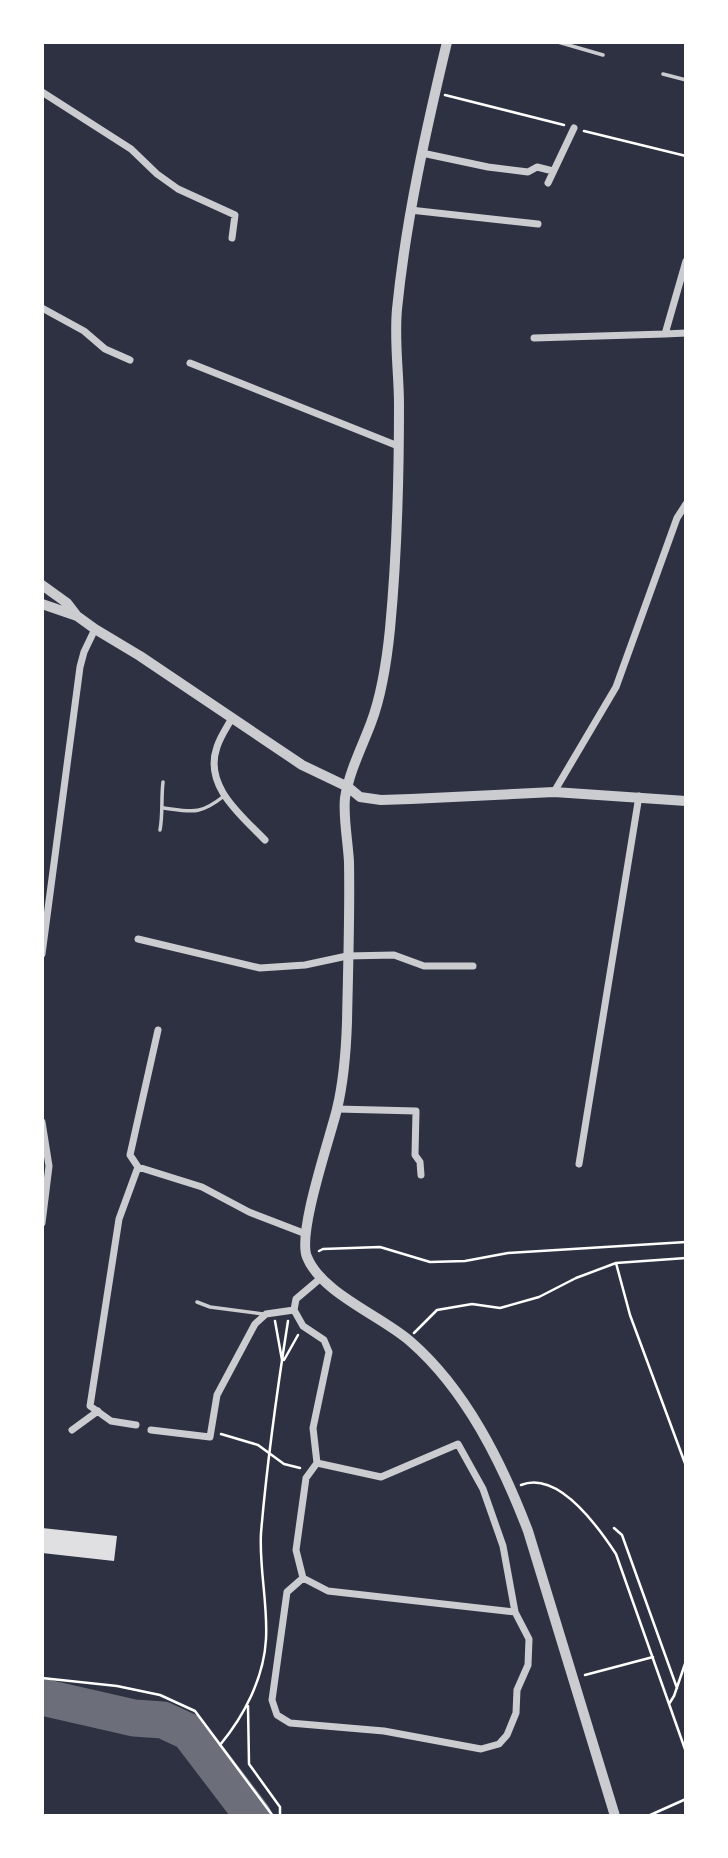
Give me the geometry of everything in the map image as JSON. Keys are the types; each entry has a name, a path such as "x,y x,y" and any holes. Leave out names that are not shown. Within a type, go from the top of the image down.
{"street":[{"path":"447,42 410,210 397,309 399,401 395,566 390,633 373,720 344,803 349,861 346,1065 337,1109 317,1178 304,1251 322,1278 409,1340 430,1360 470,1413 511,1490 531,1541 615,1816"},
{"path":"42,92 131,149 157,174 178,189 235,215 232,238"},
{"path":"548,183 573,128"},
{"path":"422,153 488,167 528,172 537,167 553,171"},
{"path":"410,210 538,224"},
{"path":"665,334 686,261"},
{"path":"42,308 84,331 104,349 130,360"},
{"path":"534,338 686,333"},
{"path":"190,363 398,446"},
{"path":"554,792 616,687 677,518 686,504"},
{"path":"42,585 67,603 77,616 95,629 140,656 302,765 348,787 360,797 381,800 554,792 686,801"},
{"path":"42,604 77,616"},
{"path":"42,954 80,667 95,629"},
{"path":"232,718 216,748 218,785 224,796 265,840"},
{"path":"579,1164 639,796"},
{"path":"138,939 260,968 304,965 347,957 394,955 424,966 473,966"},
{"path":"158,1030 130,1155 138,1167 202,1187 249,1212 306,1234"},
{"path":"337,1109 416,1111 415,1155 420,1162 421,1175"},
{"path":"42,1122 49,1166 42,1223"},
{"path":"136,1425 111,1421 90,1406 119,1219 138,1167"},
{"path":"322,1278 296,1299 294,1310 303,1326 324,1340 330,1352 313,1428 317,1463 306,1478 296,1550 303,1578 328,1591 515,1612"},
{"path":"152,1430 210,1437 217,1395 255,1324 265,1314 294,1310"},
{"path":"72,1430 98,1412"},
{"path":"303,1578 287,1592 272,1699 277,1715 290,1723 384,1731 481,1749 499,1744 507,1735 516,1713 517,1690 528,1665 529,1639 515,1612 503,1545 483,1489 458,1444 381,1476 317,1463"}],"lane":[{"path":"558,42 603,55"},
{"path":"663,75 686,80"},
{"path":"160,830 164,808 163,782"},
{"path":"164,808 204,810 224,796"},
{"path":"42,884 51,885"},
{"path":"197,1302 210,1307 265,1314"}],"path":[{"path":"435,92 686,156"},
{"path":"307,1259 323,1249 380,1247 430,1262 465,1261 508,1253 686,1242"},
{"path":"409,1340 438,1310 472,1304 500,1308 539,1297 576,1278 616,1263 686,1258"},
{"path":"616,1263 630,1315 686,1466"},
{"path":"220,1745 248,1706 260,1671 266,1641 261,1542 288,1322 294,1310"},
{"path":"275,1311 283,1363"},
{"path":"283,1363 303,1326"},
{"path":"211,1433 237,1437 296,1468 317,1463"},
{"path":"680,1449 686,1444"},
{"path":"511,1490 526,1483 553,1486 575,1503 598,1527 616,1554 686,1752"},
{"path":"614,1528 622,1535 677,1688"},
{"path":"580,1676 653,1657"},
{"path":"669,1704 686,1661"},
{"path":"42,1678 117,1686 160,1695 195,1711 273,1816"},
{"path":"248,1706 249,1763 280,1807 280,1816"},
{"path":"648,1816 686,1799"}],"building":[{"path":"42,1528 117,1536 114,1561 42,1553"}],"taxiway":[{"path":"42,1697 134,1718 163,1720 189,1732 253,1816"}]}
